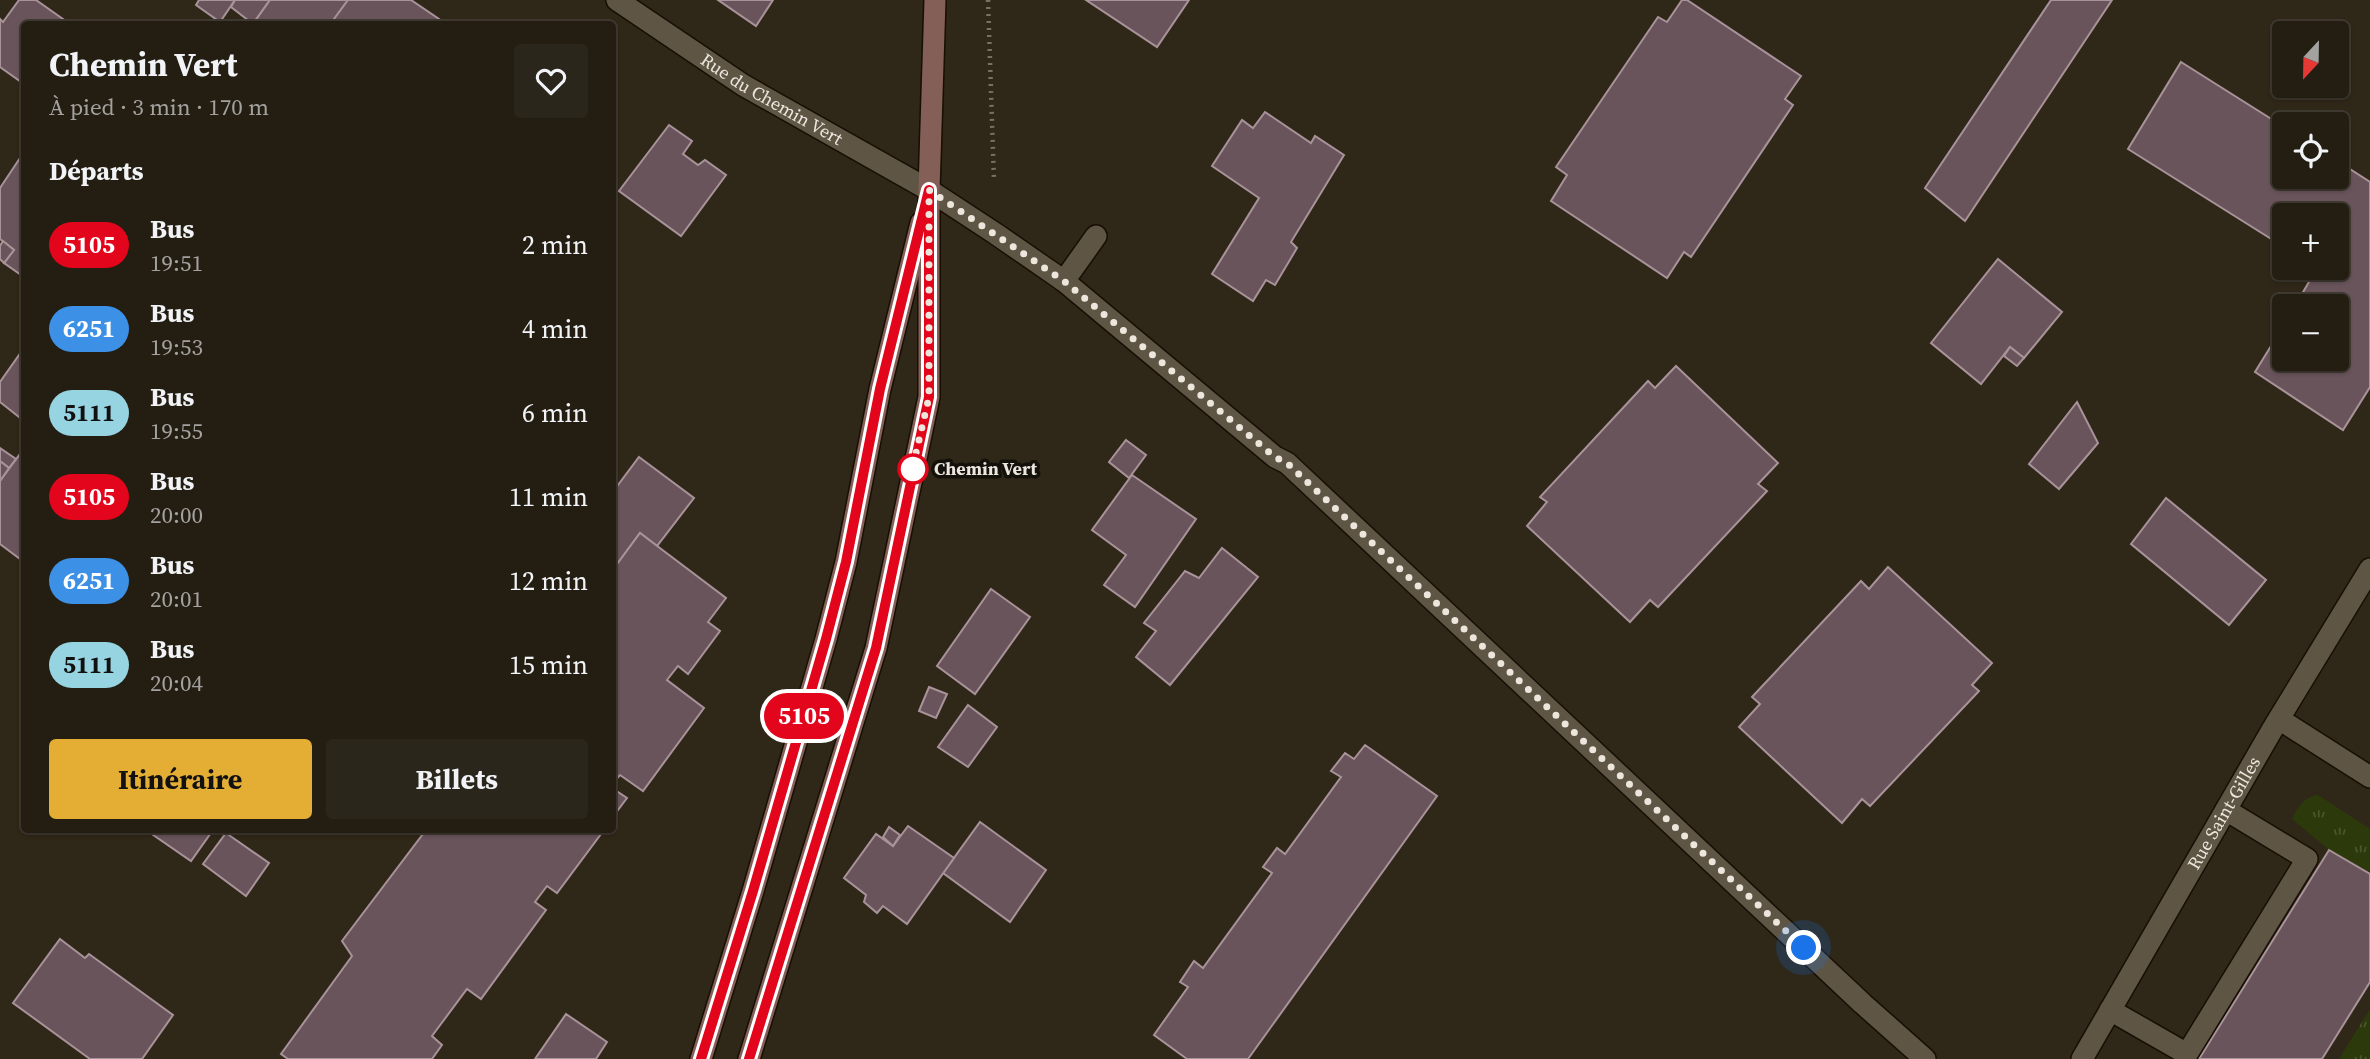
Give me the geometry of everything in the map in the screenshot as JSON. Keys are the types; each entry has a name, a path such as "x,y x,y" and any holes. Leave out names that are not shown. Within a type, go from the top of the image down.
{"main road":[{"path":"749,1059 876,648 929,397 929,190 935,0"},
{"path":"701,1059 826,639 846,562 880,389 929,190"}],"street":[{"name":"Rue du Chemin Vert","path":"617,0 743,85 929,190 1064,281 1275,457 1287,463 1925,1059"},
{"path":"1064,281 1096,236"},
{"name":"Rue Saint-Gilles","path":"2082,1059 2279,719 2370,569"},
{"path":"2279,719 2370,778"},
{"path":"2110,1010 2187,1054 2307,859 2226,810"}],"path":[{"path":"988,0 996,234"}],"green space":[{"path":"2318,795 2370,829 2370,872 2329,850 2292,819 2305,801"},
{"path":"2370,1009 2370,1059 2339,1059"}],"building":[{"path":"19,0 36,0 66,21 21,21 21,82 0,67 0,19 3,22"},
{"path":"199,0 235,0 221,21 196,5"},
{"path":"235,0 270,0 255,21 249,21 231,7"},
{"path":"270,0 348,0 333,21 255,21"},
{"path":"348,0 411,0 439,19 337,21 334,19"},
{"path":"718,0 773,0 756,26"},
{"path":"1086,0 1189,0 1157,47"},
{"path":"1682,0 1687,0 1801,76 1785,99 1793,105 1691,257 1684,252 1667,278 1551,201 1567,175 1556,167 1658,17 1667,22"},
{"path":"2051,0 2112,0 1965,221 1925,188"},
{"path":"2181,62 2272,119 2272,189 2349,189 2349,168 2370,182 2370,387 2343,430 2255,372 2272,344 2272,371 2349,371 2349,294 2302,294 2310,280 2349,280 2349,203 2272,203 2272,239 2128,149"},
{"path":"1265,112 1311,143 1315,136 1344,155 1291,242 1297,248 1275,285 1266,280 1253,301 1212,274 1259,198 1212,166 1242,120 1253,128"},
{"path":"669,125 692,141 683,154 698,165 705,160 726,175 681,236 619,191"},
{"path":"21,156 21,275 4,263 14,250 0,239 0,188"},
{"path":"3,241 14,250 4,263 0,259 0,246"},
{"path":"1998,259 2062,312 2024,358 2010,347 1981,384 1931,343"},
{"path":"2010,347 2024,358 2017,366 2004,356"},
{"path":"21,352 21,419 0,402 0,382"},
{"path":"1676,366 1778,463 1758,484 1767,491 1658,607 1650,600 1630,622 1527,526 1547,502 1540,497 1648,381 1655,388"},
{"path":"2077,402 2098,443 2059,489 2029,464"},
{"path":"1126,440 1146,455 1129,478 1109,462"},
{"path":"0,448 16,459 9,468 0,461"},
{"path":"21,453 21,560 0,544 0,481"},
{"path":"639,457 694,498 657,546 640,533 616,566 616,488"},
{"path":"0,461 9,468 0,481"},
{"path":"1132,475 1196,519 1135,607 1104,585 1126,555 1092,530"},
{"path":"2166,498 2266,580 2229,625 2131,544"},
{"path":"640,533 726,598 708,622 720,631 688,674 678,666 667,680 704,708 643,791 620,775 616,780 616,566"},
{"path":"1222,548 1258,577 1170,685 1136,657 1156,631 1144,623 1185,571 1199,578"},
{"path":"1888,567 1992,663 1972,685 1979,691 1870,806 1862,799 1842,823 1739,727 1760,704 1752,697 1861,581 1869,589"},
{"path":"991,589 1030,617 975,694 937,666"},
{"path":"929,687 947,694 936,718 919,711"},
{"path":"968,705 997,727 968,767 938,747"},
{"path":"1365,745 1437,796 1248,1059 1187,1059 1154,1035 1188,987 1180,982 1194,961 1203,968 1272,873 1263,867 1277,848 1285,854 1341,777 1331,771 1345,753 1354,759"},
{"path":"616,791 627,798 616,813"},
{"path":"980,822 1046,870 1010,922 943,873"},
{"path":"908,826 954,858 907,924 883,906 877,913 864,902 866,895 844,878 876,834 893,846"},
{"path":"889,827 900,835 893,846 883,837"},
{"path":"150,833 211,833 191,861"},
{"path":"226,833 269,863 246,896 203,864"},
{"path":"424,833 602,833 557,893 547,886 535,902 546,910 481,999 467,989 432,1036 442,1045 432,1059 288,1059 281,1054 352,956 342,941"},
{"path":"2329,850 2370,874 2370,982 2322,1059 2199,1059"},
{"path":"60,939 85,958 89,954 173,1015 142,1059 90,1059 13,1003"},
{"path":"566,1014 607,1042 596,1059 535,1059"}],"bus line":[{"name":"5105","path":"701,1059 826,639 846,562 880,389 929,190 929,397 876,648 749,1059"}],"place":[{"name":"Chemin Vert","path":"913,469"}],"route":[{"path":"913,469 910,479 929,397 929,190 1064,281 1275,457 1287,463 1804,948"}]}
